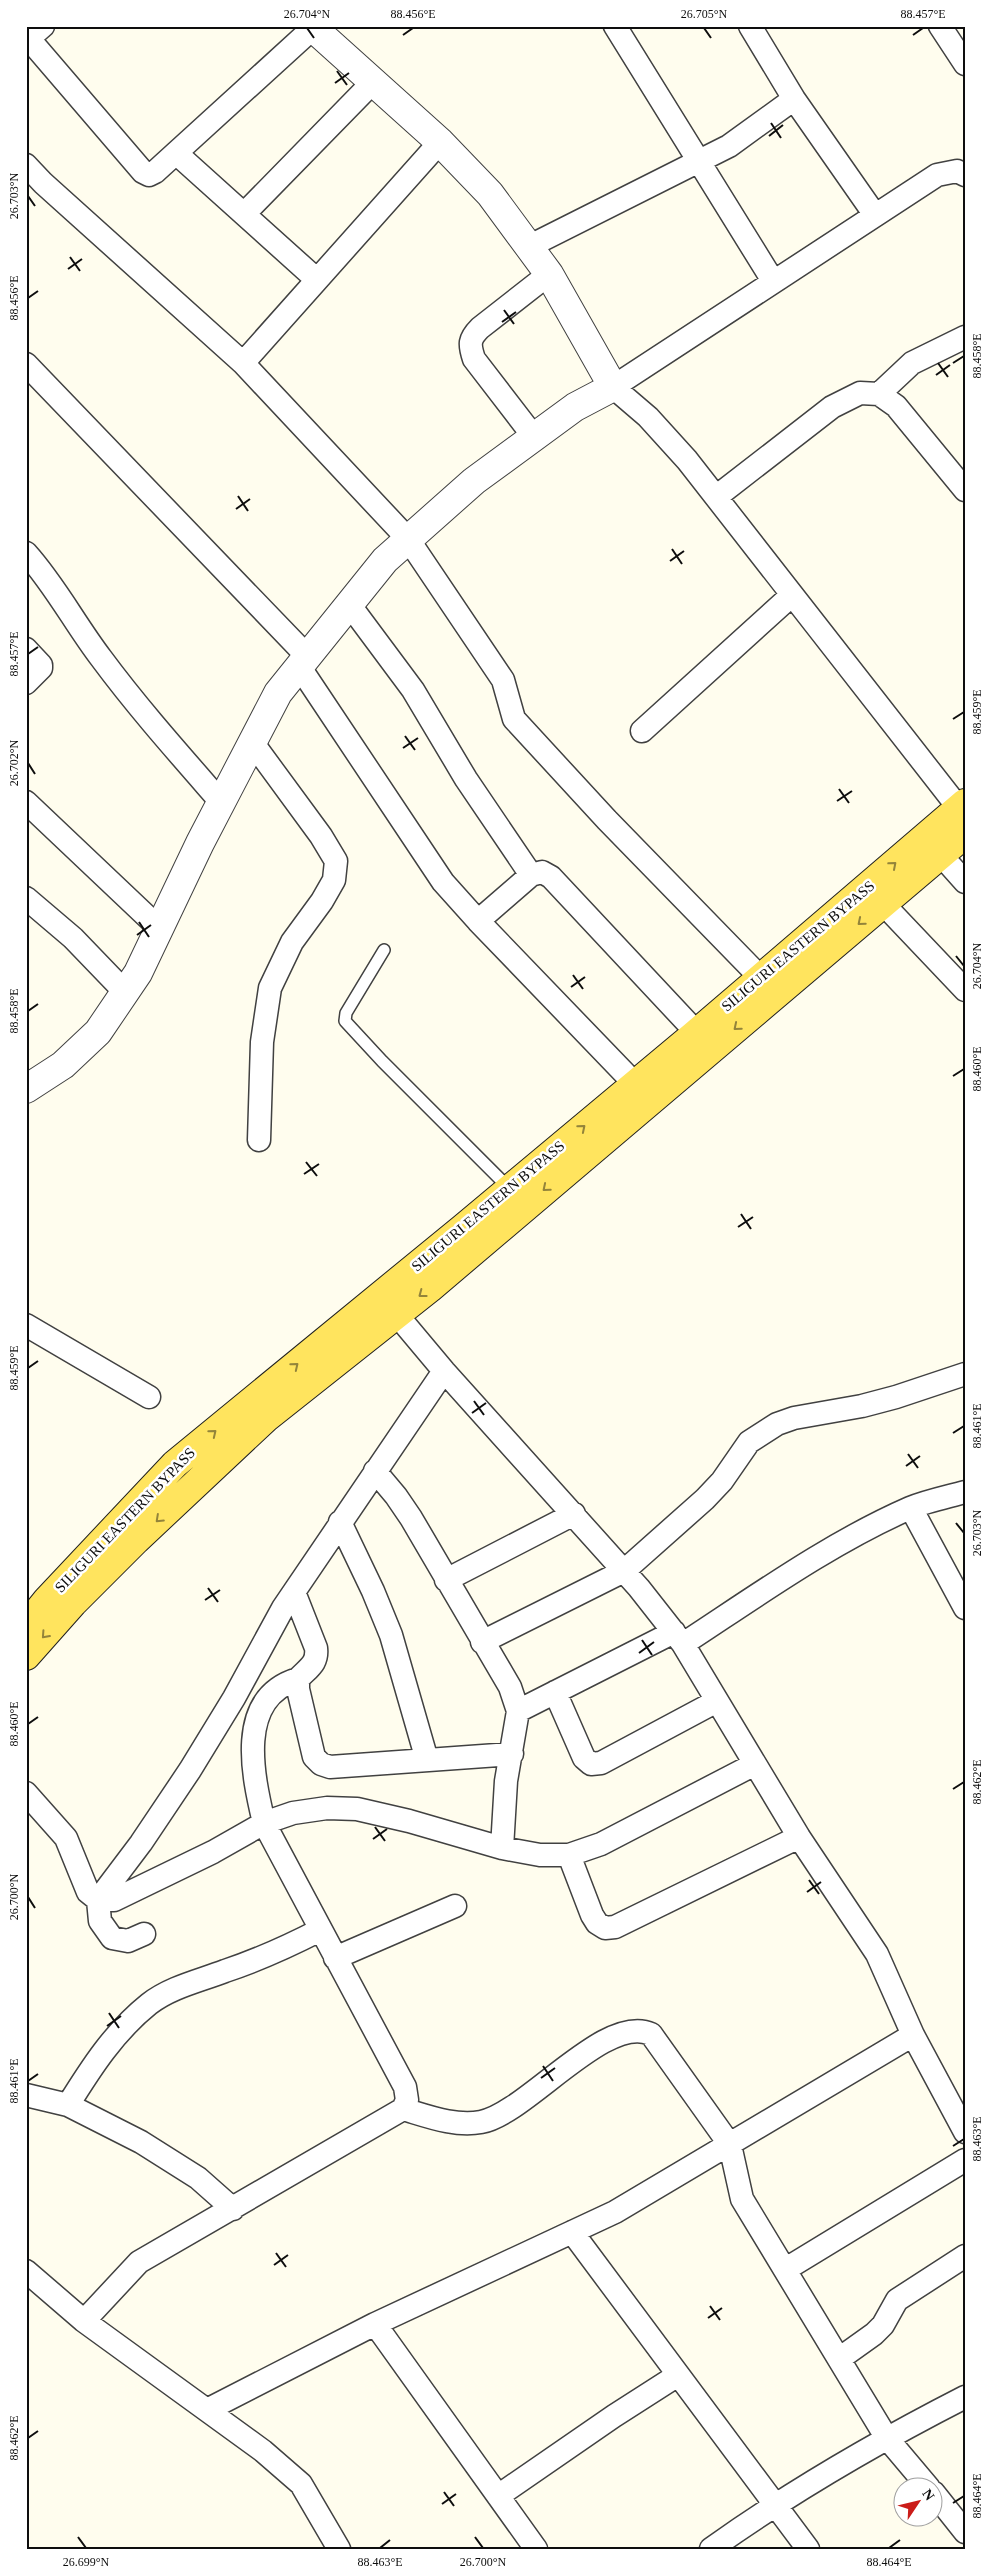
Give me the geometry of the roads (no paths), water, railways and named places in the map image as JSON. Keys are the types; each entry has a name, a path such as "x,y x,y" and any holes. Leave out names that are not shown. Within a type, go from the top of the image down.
{"main road":[{"name":"SILIGURI EASTERN BYPASS","path":"26,1626 47,1600 175,1464 262,1408 388,1304 510,1189 761,978 875,896 940,854 963,815"},
{"name":"SILIGURI EASTERN BYPASS","path":"388,1304 430,1288 875,896 963,815"},
{"name":"SILIGURI EASTERN BYPASS","path":"26,1656 80,1596 194,1486 262,1408"}],"street":[{"path":"615,26 773,281"},
{"path":"750,26 794,99 875,215"},
{"path":"940,26 965,64"},
{"path":"33,35 143,172 149,175 156,172 312,27 440,142 490,194 548,274 613,388 648,417 716,497 963,815"},
{"path":"244,214 374,81"},
{"path":"528,247 730,146 794,99"},
{"path":"242,363 440,142"},
{"path":"176,153 316,279"},
{"path":"26,165 43,183 242,363 408,539 503,680 514,719 607,820 761,978"},
{"path":"26,1089 63,1065 98,1032 138,974 221,802 278,693 385,560 474,481 575,407 613,388 773,281 937,175 957,170 965,175"},
{"path":"534,437 474,359 469,345 472,336 480,328 548,274"},
{"path":"879,394 912,363 965,337"},
{"path":"26,364 303,661 438,875 478,921 634,1083"},
{"path":"716,497 832,407 860,393 879,394 896,406 965,490"},
{"path":"26,553 46,576 71,615 130,698 221,802"},
{"path":"642,731 792,595"},
{"path":"349,604 413,690 466,779 531,875"},
{"path":"26,649 41,665 26,683"},
{"path":"252,742 321,836 336,861 334,880 322,901 292,942 270,988 262,1042 259,1140"},
{"path":"26,802 159,928"},
{"path":"940,854 965,882"},
{"path":"478,921 531,875 542,872 551,877 697,1033"},
{"path":"875,896 965,990"},
{"path":"26,898 73,938 125,992"},
{"path":"388,1304 444,1371 624,1570 678,1638 799,1837 825,1873 877,1954 913,2035 965,2132"},
{"path":"26,1325 150,1397"},
{"path":"144,1934 128,1941 112,1938 100,1921 98,1900 190,1770 294,1592 444,1371"},
{"path":"482,1642 624,1570 705,1499 722,1481 749,1442 777,1424 807,1415 887,1400 965,1374"},
{"path":"375,1471 401,1503 510,1687 518,1711 506,1781 502,1848"},
{"path":"518,1711 555,1692 678,1638 911,1508 965,1492"},
{"path":"911,1508 965,1608"},
{"path":"446,1580 574,1514"},
{"path":"340,1522 391,1634 427,1760"},
{"path":"84,2320 139,2262 172,2242 233,2210 403,2109 407,2100 405,2087 264,1824 254,1777 252,1741 263,1707 277,1687 298,1679 312,1666 317,1658 316,1648 294,1592"},
{"path":"298,1679 298,1689 313,1752 321,1764 330,1767 512,1754"},
{"path":"555,1692 584,1758 591,1764 601,1763 717,1701"},
{"path":"26,1793 66,1838 88,1892 98,1900 114,1900 213,1852 264,1824 292,1813 327,1808 357,1809 408,1821 502,1848 540,1855 569,1855 601,1844 755,1764"},
{"path":"569,1855 592,1915 596,1923 605,1928 616,1927 799,1837"},
{"path":"335,1958 455,1906"},
{"path":"233,2210 198,2178 141,2142 45,2099 94,2062 120,2031 150,2003 181,1986 280,1950 320,1930"},
{"path":"403,2109 464,2124 483,2122 505,2111 575,2060 612,2037 631,2030 642,2030 651,2034 730,2145 742,2199 786,2269 886,2438 920,2478"},
{"path":"207,2410 375,2324 615,2212 913,2035"},
{"path":"786,2269 965,2160"},
{"path":"572,2232 808,2549"},
{"path":"839,2359 874,2334 883,2325 898,2300 965,2256"},
{"path":"26,2271 84,2320 263,2451 301,2484 339,2549"},
{"path":"375,2324 536,2549"},
{"path":"498,2496 614,2416 678,2375"},
{"path":"711,2549 774,2504 886,2438 965,2396"},
{"path":"944,2506 965,2532"}],"lane":[{"path":"384,950 346,1013 345,1021 389,1068 510,1189"}]}
